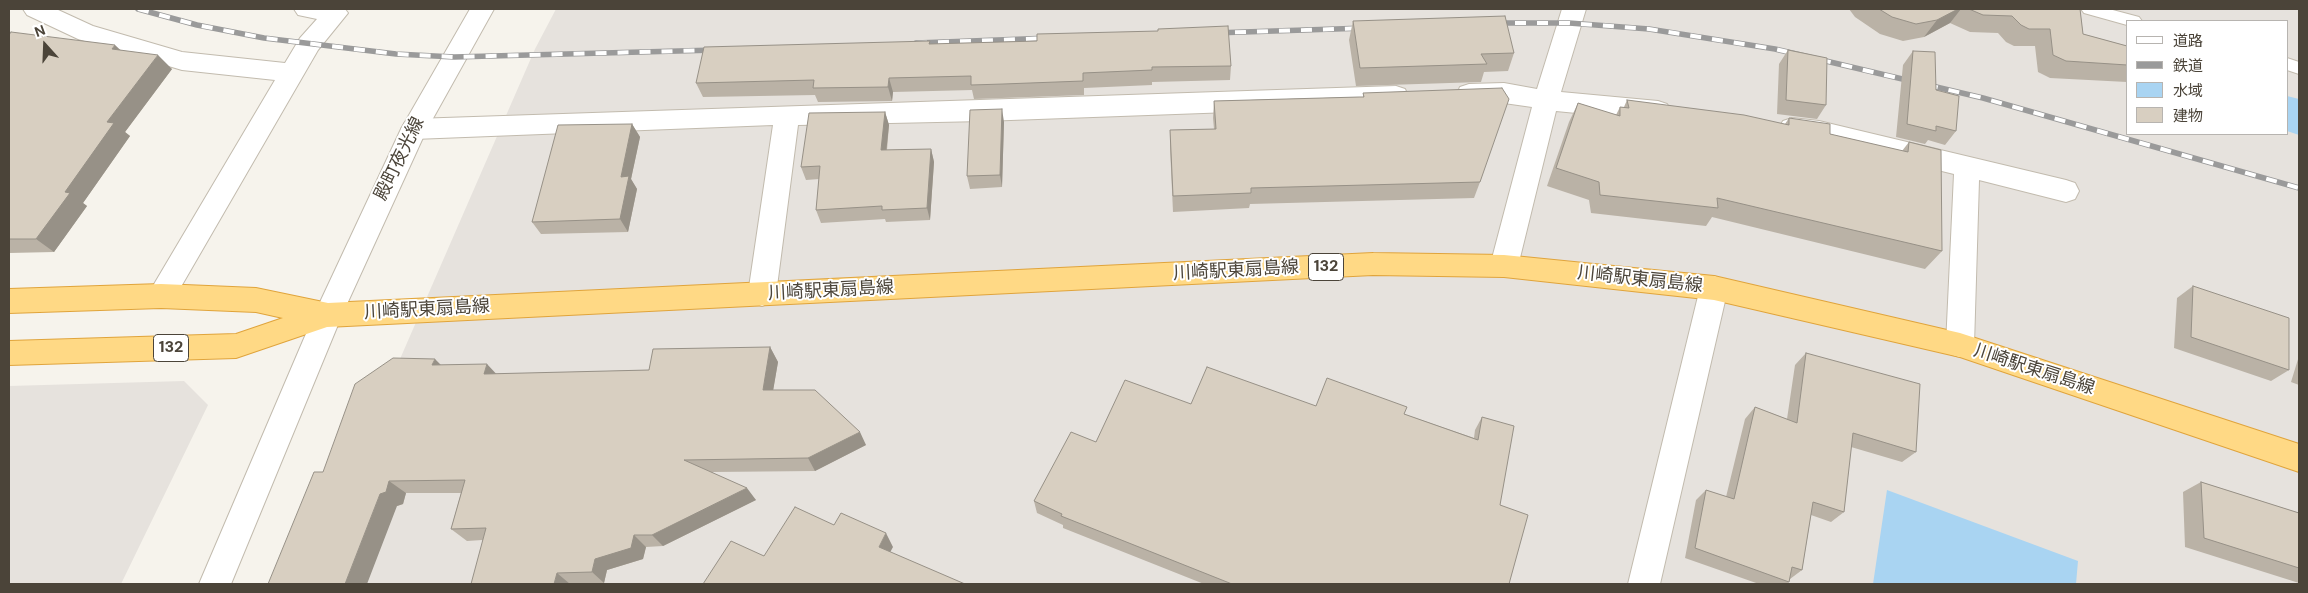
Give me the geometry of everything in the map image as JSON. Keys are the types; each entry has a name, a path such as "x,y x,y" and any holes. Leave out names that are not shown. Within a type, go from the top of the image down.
{"highway":[{"name":"川崎駅東扇島線","path":"9,302 161,296 256,300 328,315 1373,264 1504,266 1714,288 1960,345 2299,458"},
{"name":"川崎駅東扇島線","path":"9,353 236,346 328,315"}],"street":[{"path":"35,9 86,33 182,61 292,72"},
{"path":"161,296 309,44 336,13 306,9"},
{"name":"殿町夜光線","path":"215,584 328,315 414,129 482,9"},
{"path":"1504,266 1546,100 1574,9"},
{"path":"1446,95 1504,93 1546,100 1680,113"},
{"path":"414,129 787,115 983,111 1151,103 1416,96"},
{"path":"762,294 787,115"},
{"path":"1769,125 1819,131 2066,191"},
{"path":"1960,345 1967,167"},
{"path":"1644,584 1714,288"}],"lane":[{"path":"2089,9 2130,20"}],"shaded area":[{"path":"556,9 2299,9 2299,584 302,584 535,49"},
{"path":"184,381 208,405 121,584 9,584 9,386"}],"water":[{"path":"2288,96 2299,99 2299,135 2288,131"},
{"path":"1887,490 2078,561 2076,584 1873,584"}],"building":[{"path":"1879,9 1958,9 1937,20 1916,24 1892,17"},
{"path":"1969,9 2080,9 2083,34 2126,46 2126,65 2066,61 2053,55 2050,29 2029,29 2021,25 2012,16 1983,15"},
{"path":"1505,16 1514,53 1481,54 1487,64 1360,68 1353,21"},
{"path":"1228,26 1231,66 1152,67 1152,70 1083,73 1083,81 1003,84 971,85 971,76 889,78 888,87 813,88 814,80 696,83 704,47 930,41 929,44 1037,41 1037,34 1158,31 1158,29"},
{"path":"11,32 115,45 112,49 158,55 107,122 114,123 65,192 70,193 36,239 9,239 9,35"},
{"path":"1788,50 1827,58 1826,105 1786,100"},
{"path":"1913,51 1935,52 1936,90 1959,96 1956,131 1936,126 1936,131 1907,124"},
{"path":"1502,88 1509,99 1480,182 1251,188 1251,193 1173,196 1170,130 1216,129 1214,101 1364,97 1363,93"},
{"path":"1627,100 1744,115 1789,125 1789,118 1830,124 1830,134 1908,152 1909,142 1941,150 1942,251 1717,198 1718,208 1600,195 1599,182 1556,168 1578,103 1620,116 1620,107 1629,108"},
{"path":"1002,109 1000,175 967,176 970,110"},
{"path":"885,112 881,150 931,149 927,208 882,210 882,206 816,210 820,166 801,167 809,113"},
{"path":"632,124 621,177 629,176 620,219 532,222 558,125"},
{"path":"2193,286 2289,318 2289,370 2191,337"},
{"path":"770,347 763,390 815,390 860,432 808,458 684,460 747,488 652,535 634,535 631,548 595,559 592,572 557,573 554,584 471,584 486,528 451,529 465,480 389,481 386,492 380,494 345,584 268,584 314,472 323,472 355,384 393,358 435,359 432,365 487,364 484,374 649,370 653,349"},
{"path":"1806,353 1920,384 1916,452 1853,433 1844,512 1813,502 1802,570 1792,567 1789,582 1695,548 1706,490 1734,499 1755,407 1797,423"},
{"path":"1207,367 1316,406 1327,378 1407,407 1404,414 1478,440 1482,417 1514,426 1500,505 1528,515 1509,584 1232,584 1061,516 1062,514 1034,501 1071,432 1096,442 1125,380 1191,404"},
{"path":"2201,482 2299,513 2299,568 2204,538"},
{"path":"795,507 834,525 841,513 886,533 879,547 965,584 703,584 731,541 764,556"}],"railway":[{"path":"138,9 197,25 264,38 396,54 454,57 716,50"},
{"path":"1493,23 1569,23 1649,29 1775,49 1983,98 2299,188"},
{"path":"1213,33 1366,28"},
{"path":"916,43 1051,38"}]}
